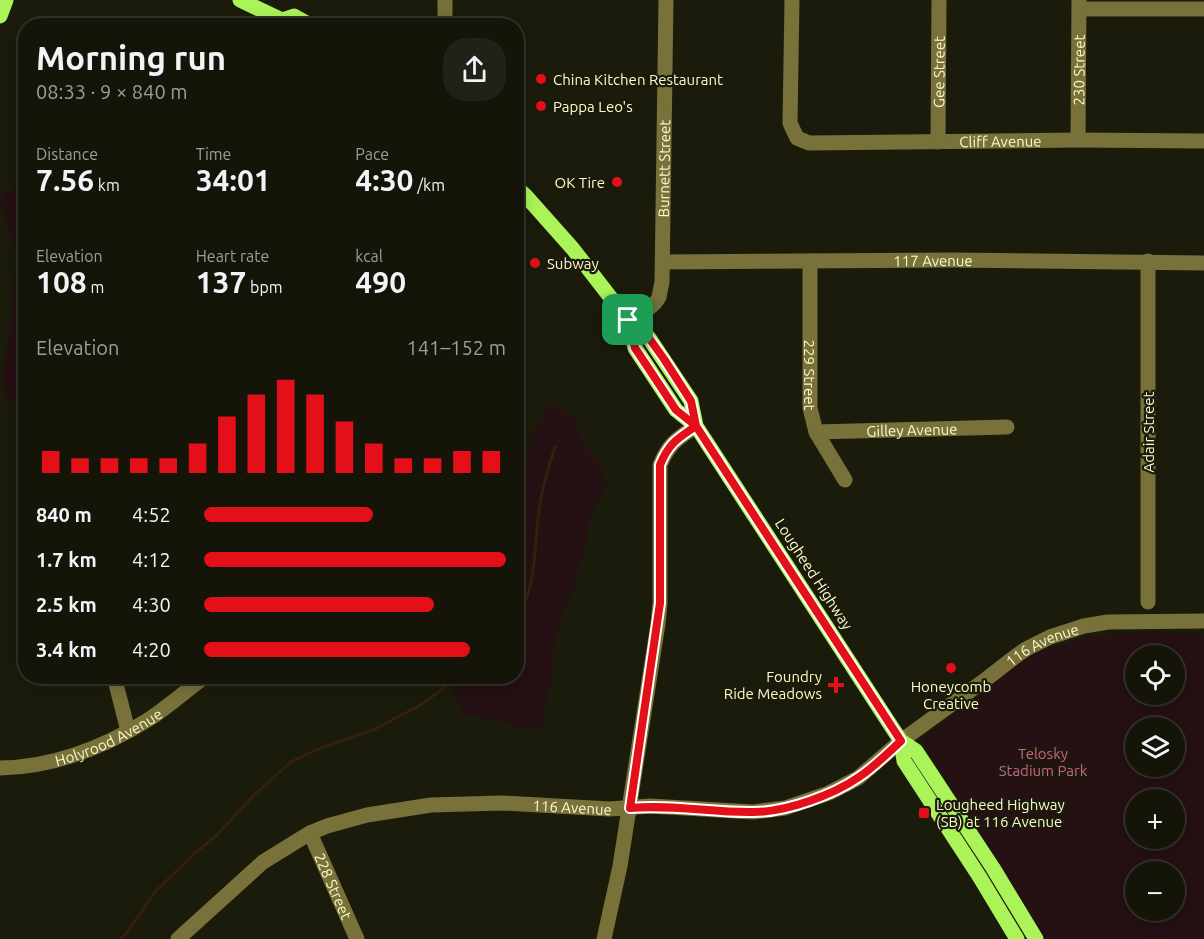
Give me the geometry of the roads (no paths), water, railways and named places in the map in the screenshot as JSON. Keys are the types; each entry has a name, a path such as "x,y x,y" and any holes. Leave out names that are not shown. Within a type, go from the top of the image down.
{"main road":[{"path":"0,16 6,0"},
{"path":"240,0 274,18"},
{"name":"Lougheed Highway","path":"524,194 573,249 628,320 649,338 664,359 691,401 696,426 901,741 916,751 993,868 1036,939"},
{"name":"Lougheed Highway","path":"901,741 904,761 1017,939"}],"street":[{"path":"445,0 445,18"},
{"name":"Burnett Street","path":"628,320 643,312 659,297 662,282 666,0"},
{"name":"Cliff Avenue","path":"792,0 790,123 798,138 809,143 1204,141"},
{"name":"Gee Street","path":"938,142 939,0"},
{"path":"1079,5 1204,9"},
{"name":"230 Street","path":"1078,140 1079,5"},
{"name":"117 Avenue","path":"663,262 953,260 1204,263"},
{"name":"229 Street","path":"810,261 810,408 816,432 845,480"},
{"name":"Adair Street","path":"1148,261 1148,602"},
{"path":"604,939 630,808 660,603 660,465 666,451 676,439 696,426"},
{"name":"Gilley Avenue","path":"816,432 1007,427"},
{"name":"116 Avenue","path":"178,939 263,862 310,833 327,826 367,815 431,804 502,803 610,809 650,806 753,812 785,808 829,793 858,778 901,741 1016,656 1050,637 1084,626 1108,622 1204,621"},
{"path":"116,684 128,731"},
{"name":"Holyrood Avenue","path":"0,768 34,765 74,756 98,747 150,718 195,684"},
{"name":"228 Street","path":"310,833 357,939"}],"waterway":[{"path":"524,605 534,567 540,502 555,447"},
{"path":"121,939 155,892 291,762 316,750 375,729 419,706 449,684"}],"place":[{"name":"China Kitchen Restaurant","path":"541,79"},
{"name":"Pappa Leo's","path":"541,106"},
{"name":"OK Tire","path":"617,182"},
{"name":"Subway","path":"535,263"},
{"name":"Honeycomb Creative","path":"951,668"},
{"name":"Foundry Ride Meadows","path":"836,685"},
{"name":"Lougheed Highway (SB) at 116 Avenue","path":"924,813"}],"park label":[{"name":"Telosky Stadium Park","path":"1043,762"}]}
